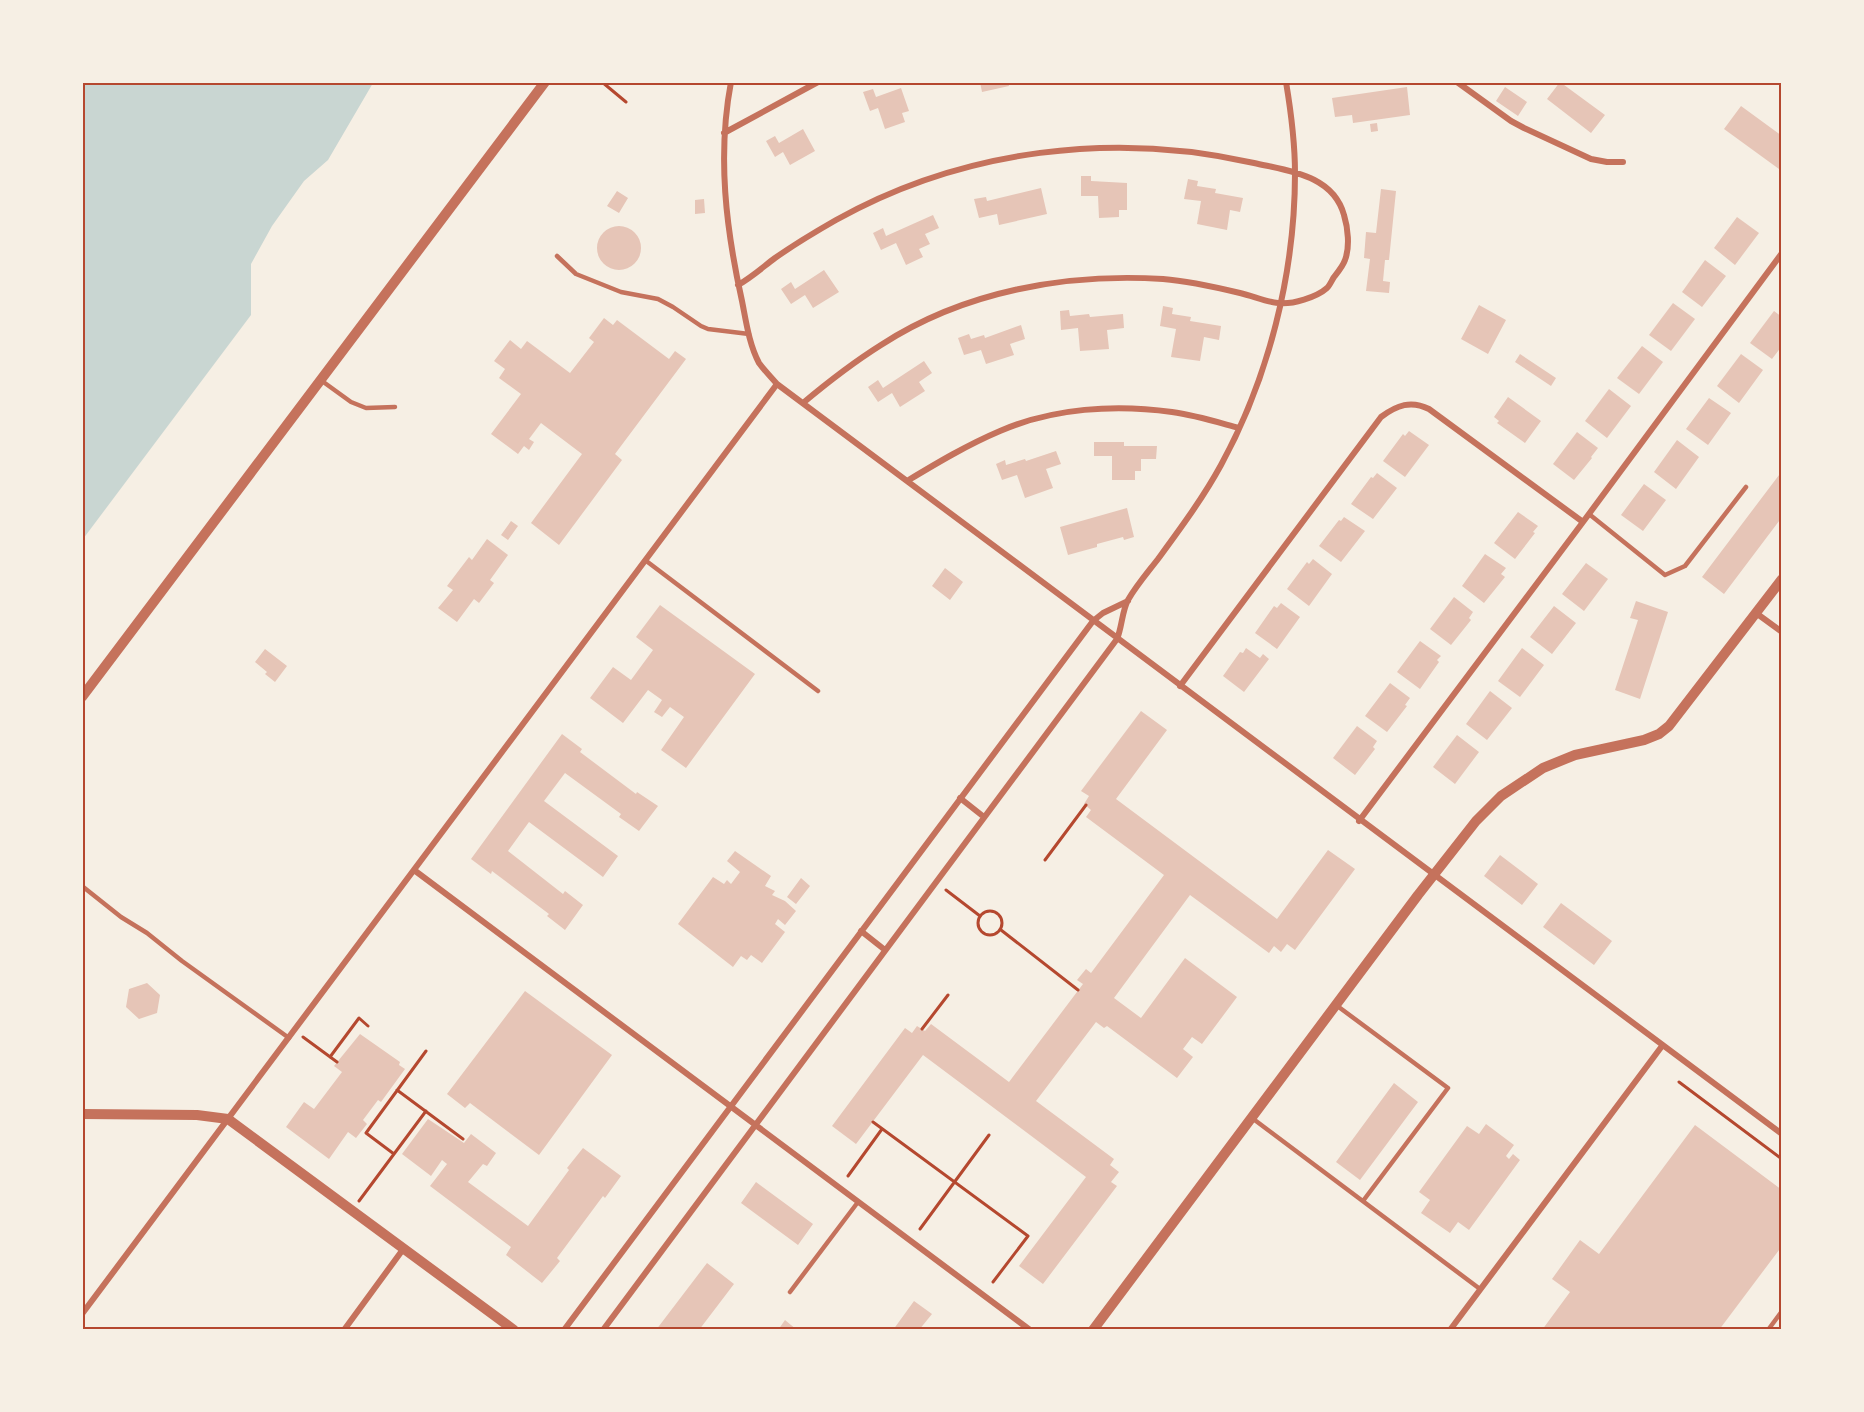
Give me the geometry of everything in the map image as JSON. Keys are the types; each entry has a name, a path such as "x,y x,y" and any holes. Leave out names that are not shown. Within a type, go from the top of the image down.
{"street":[{"path":"82,697 545,82"},
{"path":"731,82 724,134 726,214 749,334 759,363 777,384 1782,1134"},
{"path":"724,134 818,82"},
{"path":"1456,82 1524,128 1591,159 1623,162"},
{"path":"603,1329 1117,639 1128,601 1200,500 1221,465 1239,428 1269,348 1280,304 1288,258 1295,172 1289,83"},
{"path":"738,285 804,239 873,201 926,180 999,159 1078,148 1152,148 1223,156 1295,172 1323,183 1341,202 1348,228 1345,260 1327,288 1304,300 1280,304 1206,285 1129,278 1089,278 1009,291 958,307 927,320 884,343 842,371 802,403"},
{"path":"1359,820 1782,253"},
{"path":"82,1314 777,384"},
{"path":"1180,686 1381,417 1393,408 1406,404 1418,404 1429,409 1583,522"},
{"path":"907,481 970,444 1002,429 1042,417 1076,411 1108,408 1174,412 1239,428"},
{"path":"1093,1329 1432,875 1476,821 1501,795 1543,768 1569,757 1644,740 1659,734 1669,726 1782,579"},
{"path":"564,1329 1093,621 1103,613 1128,601"},
{"path":"1756,613 1782,632"},
{"path":"960,798 984,817"},
{"path":"414,870 1030,1329"},
{"path":"861,931 885,950"},
{"path":"1450,1329 1662,1046"},
{"path":"82,1114 197,1115 228,1119 514,1329"},
{"path":"344,1329 404,1248"}],"lane":[{"path":"557,256 576,274 621,292 658,299 708,329 749,334"},
{"path":"322,381 351,402 366,408 395,406"},
{"path":"1589,514 1665,574 1685,566 1746,487"},
{"path":"645,560 818,691"},
{"path":"82,886 288,1038"},
{"path":"1336,1005 1448,1088 1363,1201"},
{"path":"1252,1117 1480,1289"},
{"path":"790,1292 858,1202"},
{"path":"1767,1329 1782,1311"}],"path":[{"path":"602,82 626,102"},
{"path":"1045,860 1086,806"},
{"path":"946,890 980,916"},
{"path":"987,911 996,912 1003,922 1001,930 991,936 983,934 979,927 980,916 987,911"},
{"path":"1001,930 1078,990"},
{"path":"922,1029 948,994"},
{"path":"330,1057 359,1018 368,1026"},
{"path":"294,1031 337,1062"},
{"path":"394,1154 366,1133 426,1051"},
{"path":"1679,1082 1782,1160"},
{"path":"397,1090 464,1139"},
{"path":"353,1209 426,1112"},
{"path":"873,1122 1028,1236 993,1281"},
{"path":"848,1176 882,1129"},
{"path":"920,1229 989,1136"}],"shaded area":[{"path":"83,82 373,83 328,160 304,181 272,226 251,264 251,315 83,539"}],"building":[{"path":"980,82 1008,82 1009,86 982,92"},
{"path":"1560,82 1605,115 1591,133 1547,99"},
{"path":"1407,87 1410,115 1353,123 1352,115 1335,117 1332,98"},
{"path":"1505,87 1527,102 1518,116 1496,101"},
{"path":"901,88 909,111 902,113 905,122 885,129 878,108 870,111 863,92 873,89 876,97"},
{"path":"1741,106 1782,136 1782,166 1779,169 1724,129"},
{"path":"1377,123 1378,131 1371,132 1370,124"},
{"path":"803,129 815,151 790,165 783,152 775,157 766,141 775,136 779,143"},
{"path":"1081,176 1091,176 1091,181 1127,183 1127,210 1119,210 1119,217 1099,218 1098,196 1081,196"},
{"path":"1188,179 1198,181 1197,186 1216,189 1215,193 1243,198 1240,212 1230,210 1227,230 1197,224 1201,201 1184,199"},
{"path":"1041,188 1047,214 999,225 997,214 979,218 974,199 986,197 987,201"},
{"path":"1381,189 1396,191 1389,260 1385,260 1383,281 1390,282 1389,293 1366,291 1370,259 1364,258 1366,232 1376,233"},
{"path":"617,191 628,198 619,213 607,206"},
{"path":"704,199 705,213 695,214 695,200"},
{"path":"933,215 939,228 925,234 930,244 919,249 923,257 906,265 896,243 881,250 873,233 883,228 886,236"},
{"path":"1737,217 1759,233 1735,265 1714,248"},
{"path":"619,226 635,232 641,248 635,264 619,270 603,264 597,248 603,232"},
{"path":"1705,260 1726,276 1702,307 1682,292"},
{"path":"824,270 839,292 813,308 805,295 791,304 781,289 791,282 795,289"},
{"path":"1673,303 1695,319 1671,351 1649,335"},
{"path":"1479,305 1506,320 1488,354 1461,339"},
{"path":"1163,306 1173,308 1172,314 1191,317 1190,321 1221,326 1219,340 1204,337 1200,361 1171,357 1176,329 1160,326"},
{"path":"1069,310 1070,316 1123,314 1124,328 1107,330 1109,349 1080,351 1078,328 1061,330 1060,311"},
{"path":"1774,311 1782,317 1782,346 1772,359 1750,343"},
{"path":"604,318 613,325 617,320 669,359 675,351 686,359 615,454 622,460 559,545 531,523 582,454 541,423 529,439 534,442 529,450 524,446 518,454 491,434 521,394 499,378 505,369 494,361 510,340 521,349 527,341 570,373 594,342 589,338"},
{"path":"1021,325 1025,339 1010,344 1014,355 986,364 981,350 964,355 958,338 969,334 971,339 984,335 985,338"},
{"path":"1642,346 1663,362 1639,394 1617,378"},
{"path":"1520,354 1556,378 1551,386 1515,362"},
{"path":"1741,354 1763,370 1739,403 1717,386"},
{"path":"924,361 932,373 919,382 925,391 900,407 892,393 878,402 868,387 878,380 883,388"},
{"path":"1609,389 1631,406 1607,438 1585,421"},
{"path":"1508,397 1541,421 1525,443 1497,423 1499,421 1494,417"},
{"path":"1709,398 1731,413 1708,445 1686,429"},
{"path":"1409,431 1429,445 1405,477 1383,461 1403,434 1405,436"},
{"path":"1577,432 1598,448 1574,480 1553,464"},
{"path":"1677,440 1699,457 1676,489 1654,472"},
{"path":"1094,442 1124,442 1124,446 1157,446 1156,459 1141,459 1141,471 1135,471 1135,480 1112,480 1112,456 1094,456"},
{"path":"1056,451 1061,464 1046,469 1053,488 1025,498 1017,475 1002,480 996,464 1005,460 1006,465 1025,459 1026,461"},
{"path":"1782,471 1782,517 1724,594 1702,577"},
{"path":"1377,473 1397,488 1373,519 1351,504 1371,477 1373,478"},
{"path":"1644,484 1666,500 1643,531 1621,515"},
{"path":"1127,508 1134,537 1124,540 1123,537 1097,544 1097,547 1068,555 1060,527"},
{"path":"1518,512 1538,526 1515,559 1494,543"},
{"path":"1344,517 1365,531 1341,562 1319,546 1339,520 1341,521"},
{"path":"511,521 518,526 508,540 501,535"},
{"path":"487,539 508,555 490,580 494,583 479,603 474,599 457,622 438,608 453,590 447,586 469,557 472,560"},
{"path":"1485,554 1506,568 1501,574 1505,577 1484,603 1462,586"},
{"path":"1313,559 1332,574 1309,606 1287,589 1307,562 1309,564"},
{"path":"1586,563 1608,579 1584,611 1562,594"},
{"path":"945,568 963,582 950,600 932,586"},
{"path":"1454,597 1473,612 1469,618 1471,620 1451,645 1430,629"},
{"path":"1636,601 1668,612 1640,699 1615,690 1638,620 1630,618"},
{"path":"1281,603 1300,617 1277,649 1255,633 1274,606 1277,608"},
{"path":"660,605 755,674 686,768 661,750 684,717 670,707 662,717 654,712 662,700 648,690 623,723 590,698 613,667 631,680 653,650 636,637"},
{"path":"1554,606 1576,623 1552,654 1530,637"},
{"path":"1420,641 1441,656 1420,689 1397,672"},
{"path":"1246,648 1260,658 1263,654 1269,659 1244,692 1223,676 1240,652 1243,653"},
{"path":"1522,648 1544,665 1520,697 1498,681"},
{"path":"265,649 287,666 275,682 255,662"},
{"path":"1390,683 1410,698 1405,705 1407,706 1387,732 1365,716"},
{"path":"1490,691 1512,708 1487,740 1466,724"},
{"path":"1141,711 1167,730 1116,799 1277,919 1328,850 1355,869 1295,950 1287,944 1281,952 1274,946 1269,953 1190,895 1114,998 1141,1018 1185,958 1237,997 1202,1044 1192,1037 1183,1049 1193,1057 1177,1078 1107,1026 1104,1028 1096,1022 1036,1101 1114,1159 1110,1165 1119,1172 1111,1182 1117,1186 1043,1284 1019,1266 1086,1177 923,1055 856,1144 832,1126 905,1028 912,1033 917,1026 925,1031 931,1024 1009,1082 1083,984 1077,980 1086,969 1091,973 1164,875 1086,817 1091,810 1084,804 1089,796 1081,791"},
{"path":"1357,726 1377,741 1373,747 1375,749 1355,775 1333,758"},
{"path":"562,734 582,749 580,752 636,794 637,792 658,806 639,831 619,817 621,814 565,773 544,801 618,856 603,877 529,822 508,851 563,894 565,891 583,905 565,930 547,916 549,914 492,871 491,874 471,859"},
{"path":"1457,735 1479,752 1455,784 1433,767"},
{"path":"735,851 771,876 765,886 775,891 772,895 785,901 796,911 785,925 778,919 775,924 785,932 762,963 751,955 747,960 741,956 733,967 678,924 713,877 724,884 727,880 731,884 740,872 727,861"},
{"path":"1500,855 1538,884 1522,905 1484,876"},
{"path":"801,878 810,886 796,904 787,897"},
{"path":"1561,903 1612,941 1594,965 1543,927"},
{"path":"147,983 160,995 157,1013 139,1019 126,1007 129,989"},
{"path":"525,991 612,1055 539,1155 470,1103 465,1108 447,1094"},
{"path":"360,1034 400,1062 399,1065 405,1069 381,1102 378,1100 363,1120 367,1124 356,1138 348,1132 329,1159 286,1127 304,1102 314,1109 342,1072 334,1066"},
{"path":"1394,1083 1418,1102 1360,1180 1336,1162"},
{"path":"428,1119 464,1143 471,1134 496,1153 487,1166 483,1164 468,1182 528,1226 583,1148 621,1176 605,1198 603,1196 557,1258 560,1261 542,1283 506,1255 511,1247 430,1186 447,1164 442,1160 431,1176 402,1154"},
{"path":"1486,1124 1514,1145 1506,1156 1509,1159 1513,1154 1520,1160 1469,1230 1458,1222 1450,1233 1421,1213 1430,1200 1419,1192 1467,1126 1479,1134"},
{"path":"1695,1125 1782,1190 1782,1246 1719,1330 1542,1330 1570,1292 1552,1279 1580,1240 1599,1254"},
{"path":"756,1182 813,1224 798,1245 741,1203"},
{"path":"707,1263 734,1284 699,1330 656,1330"},
{"path":"914,1301 932,1314 919,1330 893,1330"},
{"path":"785,1320 797,1330 778,1330"}]}
